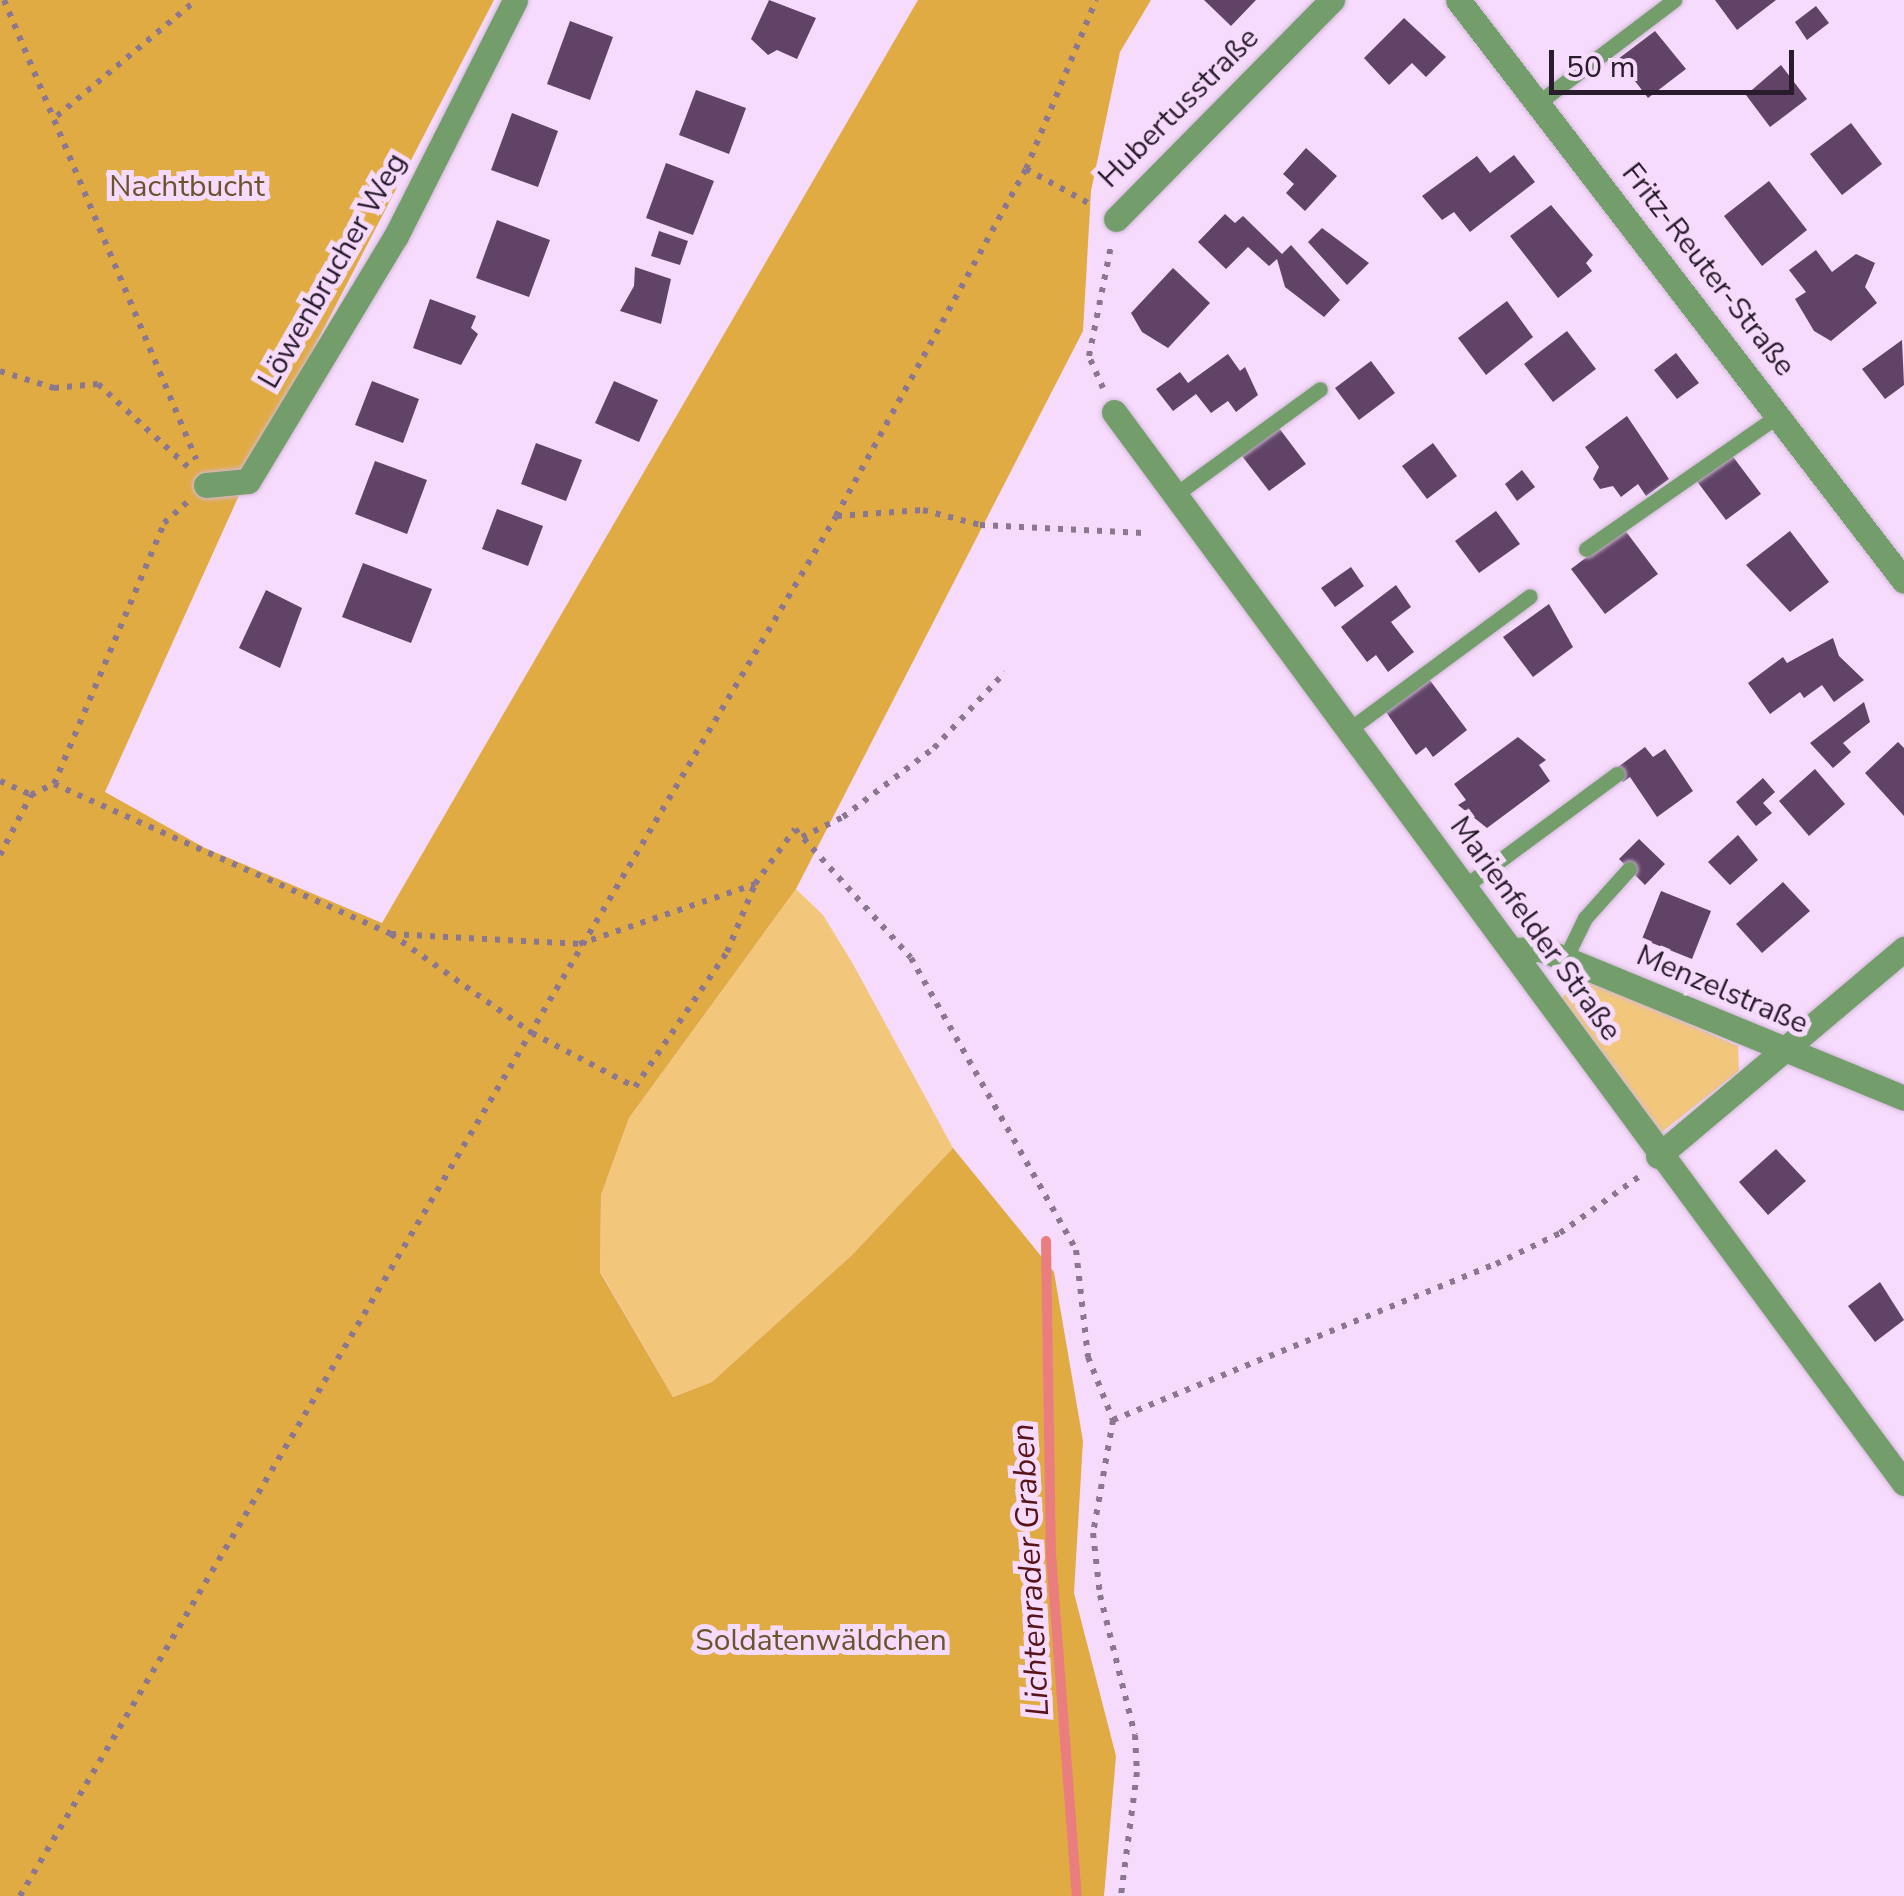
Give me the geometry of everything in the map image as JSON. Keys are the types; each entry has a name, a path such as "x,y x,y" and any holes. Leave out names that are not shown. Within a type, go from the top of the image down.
{"street":[{"name":"Löwenbrucher Weg","path":"206,484 248,481 396,236 515,0"},
{"name":"Hubertusstraße","path":"1116,219 1332,0"},
{"name":"Fritz-Reuter-Straße","path":"1458,0 1904,581"},
{"name":"Marienfelder Straße","path":"1114,412 1172,496 1514,950 1659,1158 1904,1483"},
{"name":"Menzelstraße","path":"1514,950 1541,949 1904,1098"},
{"path":"1659,1158 1904,949"}],"lane":[{"path":"1538,103 1674,0"},
{"path":"1172,496 1320,389"},
{"path":"1586,549 1779,415"},
{"path":"1347,731 1530,596"},
{"path":"1465,886 1617,774"},
{"path":"1565,959 1585,918 1630,870"}],"path":[{"path":"4,0 57,116 206,484"},
{"path":"57,116 196,0"},
{"path":"20,1896 836,516 1026,168 1096,0"},
{"path":"1026,168 1116,219 1088,356 1114,412"},
{"path":"0,371 54,388 98,384 206,484"},
{"path":"0,855 31,795 54,784 164,523 206,484"},
{"path":"836,516 923,510 980,525 1144,533"},
{"path":"802,838 843,817 934,748 1004,672"},
{"path":"0,781 31,795"},
{"path":"54,784 391,934 532,1033 635,1087 727,952 755,884 795,829 912,958 973,1077 1064,1219 1076,1250 1088,1357 1113,1420 1093,1534 1100,1595 1135,1735 1137,1772 1121,1896"},
{"path":"391,934 580,944 755,884"},
{"path":"1113,1420 1528,1249 1598,1210 1659,1158"}],"shaded area":[{"path":"796,889 823,915 853,964 953,1148 852,1255 712,1382 673,1397 600,1271 601,1195 629,1118"},
{"path":"1578,975 1738,1046 1739,1071 1658,1135 1561,1000"}],"green space":[{"path":"0,0 494,0 250,471 105,792 205,848 382,923 918,0 1151,0 1120,52 1091,191 1083,331 796,889 629,1118 601,1195 600,1272 673,1397 712,1382 852,1255 953,1148 1054,1272 1083,1441 1074,1593 1116,1756 1104,1896 0,1896"}],"building":[{"path":"769,0 816,18 797,59 777,50 768,55 751,39"},
{"path":"1204,0 1256,0 1231,26"},
{"path":"1715,0 1776,0 1737,30"},
{"path":"1816,6 1829,23 1807,40 1795,22"},
{"path":"1404,18 1446,57 1426,77 1412,63 1389,85 1364,58"},
{"path":"570,21 613,37 590,100 547,84"},
{"path":"1655,31 1686,69 1648,98 1618,59"},
{"path":"1781,65 1807,99 1770,127 1746,95"},
{"path":"696,90 746,108 729,154 679,135"},
{"path":"512,113 558,131 538,187 491,170"},
{"path":"1851,123 1882,164 1842,195 1810,154"},
{"path":"1306,148 1337,176 1305,211 1286,193 1294,184 1283,174"},
{"path":"1514,155 1535,182 1470,232 1454,212 1442,220 1422,196 1477,156 1490,173"},
{"path":"666,163 714,181 693,235 646,218"},
{"path":"1769,181 1807,230 1762,266 1724,216"},
{"path":"1551,205 1593,255 1586,263 1592,271 1558,298 1510,236"},
{"path":"1225,214 1235,223 1243,216 1282,254 1291,245 1340,300 1324,317 1285,287 1277,259 1269,266 1248,247 1226,269 1198,242"},
{"path":"497,220 550,240 529,297 476,278"},
{"path":"1322,228 1369,263 1347,285 1308,242"},
{"path":"659,231 688,241 680,265 651,256"},
{"path":"1816,250 1832,272 1856,254 1875,263 1865,287 1877,303 1831,341 1814,331 1795,299 1806,292 1789,270"},
{"path":"635,267 671,279 661,324 620,311 634,286"},
{"path":"1173,268 1210,303 1168,348 1142,332 1131,313"},
{"path":"430,299 476,316 471,328 478,334 461,365 413,348"},
{"path":"1507,301 1533,337 1486,375 1458,338"},
{"path":"1567,331 1596,369 1553,402 1524,364"},
{"path":"1902,340 1904,385 1885,399 1862,369"},
{"path":"1676,353 1699,383 1677,399 1654,370"},
{"path":"1228,354 1240,371 1245,367 1258,395 1236,412 1228,401 1211,413 1196,394 1173,411 1156,389 1180,372 1188,383"},
{"path":"1371,361 1395,393 1359,420 1335,388"},
{"path":"372,381 419,399 403,443 355,425"},
{"path":"614,381 658,400 639,442 595,423"},
{"path":"1627,416 1669,479 1646,496 1638,484 1621,497 1613,486 1600,489 1593,479 1599,467 1585,447"},
{"path":"1279,428 1306,464 1269,491 1242,456"},
{"path":"536,443 582,460 566,501 521,484"},
{"path":"1433,443 1457,476 1427,499 1402,466"},
{"path":"1731,454 1761,494 1726,520 1696,480"},
{"path":"375,461 427,480 407,534 355,514"},
{"path":"1522,470 1535,487 1517,501 1505,484"},
{"path":"497,509 543,526 528,566 482,549"},
{"path":"1496,511 1520,544 1479,573 1455,541"},
{"path":"1624,529 1658,574 1605,614 1571,569"},
{"path":"1790,531 1829,582 1790,612 1746,565"},
{"path":"363,563 432,589 411,643 342,617"},
{"path":"1351,567 1364,586 1335,607 1321,588"},
{"path":"1396,585 1411,607 1391,622 1414,652 1388,672 1376,655 1367,662 1341,627"},
{"path":"266,590 302,608 280,668 239,648"},
{"path":"1549,604 1573,647 1533,677 1503,637"},
{"path":"1833,638 1839,656 1864,680 1834,702 1822,685 1804,698 1800,692 1770,714 1748,683 1783,657 1787,663"},
{"path":"1429,679 1467,730 1433,757 1426,747 1416,755 1386,712"},
{"path":"1864,702 1870,722 1843,743 1851,752 1833,768 1810,743"},
{"path":"1518,737 1546,760 1539,765 1550,781 1487,828 1458,805 1466,800 1454,784"},
{"path":"1898,742 1904,748 1904,816 1865,773"},
{"path":"1645,747 1653,757 1665,749 1693,791 1657,817 1630,777 1623,782 1614,770"},
{"path":"1815,769 1845,804 1809,836 1779,801"},
{"path":"1763,778 1775,792 1763,803 1772,813 1756,826 1736,802"},
{"path":"1738,835 1758,860 1730,885 1708,862"},
{"path":"1639,839 1665,864 1645,885 1619,859"},
{"path":"1783,882 1810,911 1762,953 1736,924"},
{"path":"1661,891 1711,911 1692,959 1642,939"},
{"path":"1776,1149 1806,1181 1768,1215 1739,1182"},
{"path":"1880,1282 1904,1320 1875,1342 1848,1306"}],"waterway":[{"name":"Lichtenrader Graben","path":"1046,1241 1051,1554 1077,1896"}],"park label":[{"name":"Nachtbucht","path":"187,187"},
{"name":"Soldatenwäldchen","path":"821,1641"}]}
